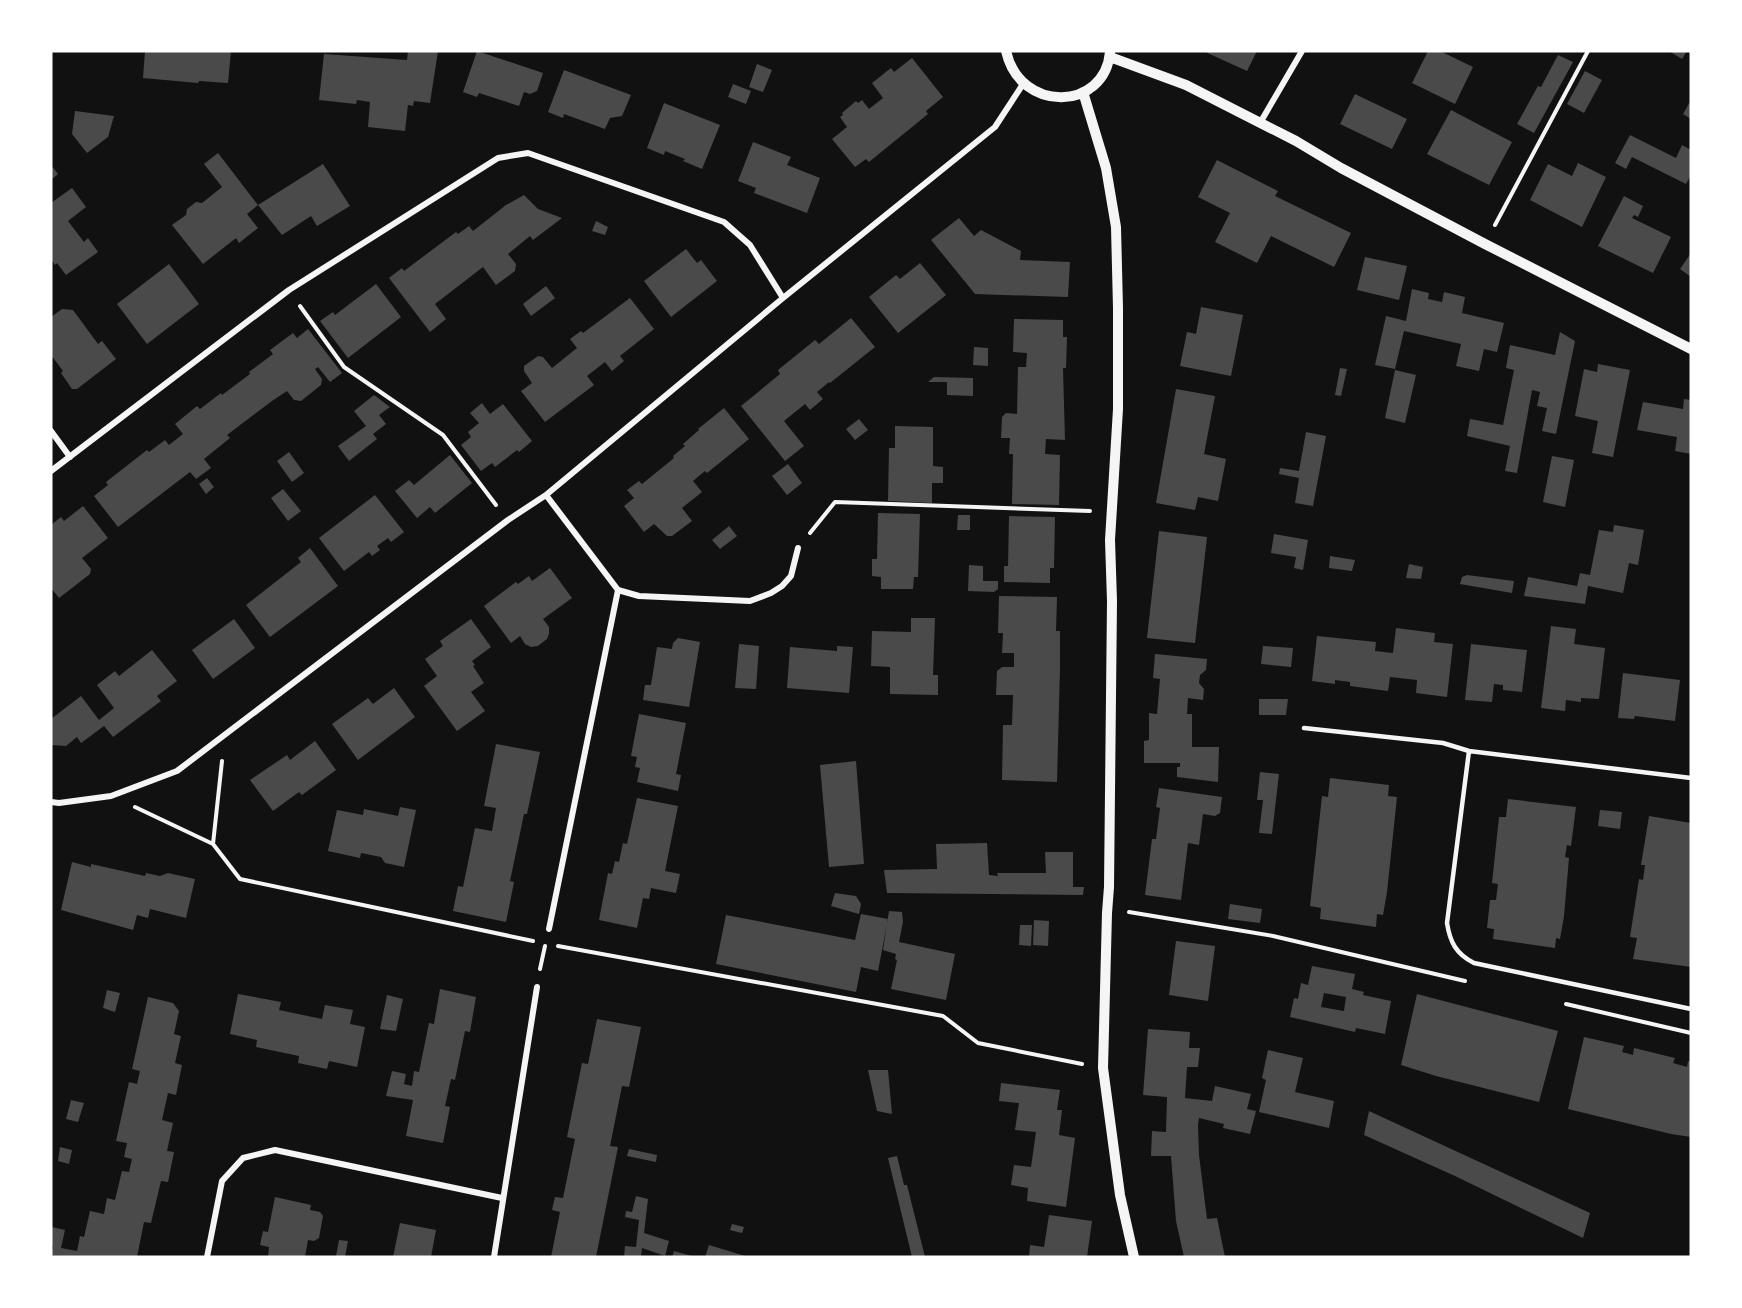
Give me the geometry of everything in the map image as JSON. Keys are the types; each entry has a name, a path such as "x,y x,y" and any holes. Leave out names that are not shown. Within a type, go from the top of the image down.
{"street":[{"path":"1006,51 1009,63 1023,84 1034,92 1046,96 1071,96 1083,92 1100,77 1110,54 1186,85 1296,141 1352,174 1485,244 1691,349"},
{"path":"1260,123 1302,51"},
{"path":"51,802 111,796 177,771 508,520 546,495 783,298 995,127 1023,84"},
{"path":"1083,92 1106,168 1116,227 1119,308 1118,409 1110,540 1112,601 1109,887 1103,1068 1120,1195 1134,1257"},
{"path":"51,471 289,290 498,158 528,153 724,222 750,245 783,298"},
{"path":"51,431 70,457"},
{"path":"546,495 618,590 639,596 750,601 782,586 791,576 798,548"},
{"path":"549,929 618,590"},
{"path":"494,1257 537,987"},
{"path":"207,1257 222,1180 243,1158 275,1150 502,1198"}],"lane":[{"path":"1304,728 1443,743 1469,751 1691,778"},
{"path":"1469,751 1447,923 1449,939 1455,949 1464,958 1474,963 1691,1009"}],"path":[{"path":"1485,244 1588,51"},
{"path":"289,290 344,367 443,435 508,520"},
{"path":"798,548 835,502 1113,512"},
{"path":"213,844 224,736"},
{"path":"111,796 213,844 240,879 534,941"},
{"path":"1107,913 1125,912 1273,936 1472,982"},
{"path":"537,987 549,929"},
{"path":"557,946 943,1016 978,1043 1103,1068"},
{"path":"1564,1004 1691,1032"}],"building":[{"path":"145,51 231,51 228,83 143,78"},
{"path":"408,51 438,51 430,103 414,101 413,106 408,105 405,131 368,127 370,102 357,100 356,104 319,100 324,54 407,60"},
{"path":"477,51 543,73 537,91 530,94 524,92 519,106 479,93 477,97 463,92"},
{"path":"1203,51 1257,51 1247,71"},
{"path":"1428,51 1440,51 1473,67 1455,104 1412,83"},
{"path":"1669,51 1687,51 1682,59"},
{"path":"1558,55 1573,62 1534,133 1517,124"},
{"path":"912,58 943,97 926,111 928,114 869,162 866,159 855,167 832,139 847,127 840,117 842,113 856,101 858,103 862,100 869,109 883,98 872,83 891,68 894,72"},
{"path":"757,64 772,70 763,92 749,87"},
{"path":"564,70 631,95 622,116 610,118 605,129 564,114 563,118 548,112"},
{"path":"1585,71 1602,80 1584,113 1567,104"},
{"path":"733,84 751,91 746,104 728,97"},
{"path":"1355,94 1407,119 1392,149 1340,124"},
{"path":"1691,100 1691,119 1683,114"},
{"path":"664,103 720,125 702,169 665,151 664,155 647,148"},
{"path":"1451,110 1512,142 1489,185 1427,154"},
{"path":"75,111 114,116 108,137 87,153 72,134"},
{"path":"1630,135 1676,158 1682,145 1691,150 1691,175 1686,184 1632,157 1626,169 1615,163"},
{"path":"753,142 791,157 787,165 820,178 807,213 754,193 756,188 738,181"},
{"path":"218,153 258,205 247,214 258,228 239,243 236,238 203,264 172,225 186,215 187,209 196,202 202,203 222,187 204,164"},
{"path":"1217,160 1278,191 1275,196 1351,233 1334,267 1271,236 1257,263 1215,242 1230,213 1198,197"},
{"path":"1578,163 1606,177 1582,227 1530,200 1548,164 1572,176"},
{"path":"323,164 350,206 317,226 311,216 282,235 258,205"},
{"path":"51,165 58,174 51,180"},
{"path":"72,188 86,207 68,221 84,242 88,238 98,252 66,275 51,259 51,203"},
{"path":"524,195 538,209 562,218 533,240 530,236 508,254 516,264 515,271 496,285 483,267 435,304 446,319 430,332 389,278 402,268 404,271 456,232 458,234 469,226 473,231 506,205"},
{"path":"1624,196 1643,206 1638,217 1634,215 1632,218 1671,237 1653,273 1598,246"},
{"path":"959,218 974,236 981,230 1021,251 1020,260 1070,262 1068,297 975,294 931,240"},
{"path":"596,221 608,227 605,235 592,231"},
{"path":"686,249 697,263 701,260 717,281 671,317 644,281"},
{"path":"1691,253 1691,277 1680,269"},
{"path":"1365,257 1407,266 1399,300 1357,290"},
{"path":"920,263 946,295 898,333 869,297 896,275 900,279"},
{"path":"169,264 199,304 147,344 117,304"},
{"path":"376,284 401,317 348,358 320,321 333,312 335,315"},
{"path":"546,286 555,298 531,316 523,304"},
{"path":"1412,289 1429,293 1428,299 1442,302 1444,292 1465,297 1462,313 1504,323 1497,352 1484,349 1479,371 1456,366 1461,344 1404,331 1395,369 1375,365 1386,316 1406,321"},
{"path":"630,298 654,329 620,356 624,361 612,371 605,362 587,376 594,385 545,422 521,391 532,383 524,371 524,366 538,356 543,357 552,368 577,348 570,339 581,331 583,333"},
{"path":"1201,307 1243,315 1231,376 1180,366 1187,332 1196,334"},
{"path":"62,309 73,310 98,344 102,341 116,359 77,389 72,389 61,373 63,371 51,355 51,317"},
{"path":"851,318 875,347 817,392 823,399 810,410 805,404 784,421 804,446 785,461 741,406 780,374 778,370 815,340 819,344"},
{"path":"1014,319 1063,320 1063,337 1067,337 1066,368 1063,368 1065,440 1046,439 1045,454 1060,455 1059,505 1012,504 1013,454 1009,454 1010,438 1001,438 1002,417 1006,413 1017,414 1018,367 1026,367 1027,353 1013,352"},
{"path":"308,329 342,373 330,382 318,367 315,369 322,379 321,385 301,401 294,400 287,391 272,401 227,435 230,438 204,459 211,468 196,479 190,472 118,527 94,496 108,485 106,482 147,450 149,452 165,440 169,445 183,434 175,424 197,406 200,409 250,374 249,372 273,354 270,350 293,333 297,338"},
{"path":"1560,332 1575,341 1556,434 1542,431 1547,408 1537,406 1540,392 1532,390 1517,473 1505,471 1510,446 1467,436 1470,419 1503,425 1514,370 1506,368 1510,345 1555,355"},
{"path":"974,347 988,348 988,366 973,365"},
{"path":"1598,364 1630,370 1613,457 1592,453 1598,421 1575,416 1584,369 1597,372"},
{"path":"1340,368 1347,369 1341,396 1335,395"},
{"path":"1395,370 1416,375 1405,423 1385,418"},
{"path":"934,377 973,378 973,396 947,395 947,382 928,382"},
{"path":"1176,389 1215,396 1204,454 1226,459 1218,501 1198,497 1195,510 1156,503"},
{"path":"374,395 390,407 379,415 386,424 373,434 377,439 349,461 338,446 366,426 354,411"},
{"path":"1684,399 1691,400 1691,454 1675,451 1677,437 1637,430 1643,402 1683,409"},
{"path":"482,403 490,414 503,404 532,441 495,467 492,463 481,471 461,445 471,437 468,432 479,423 470,413"},
{"path":"724,408 749,439 707,473 705,471 693,481 702,492 682,508 692,521 672,536 667,536 654,524 644,532 624,506 634,498 627,490 639,481 642,484 674,458 673,456 685,446 683,444 698,429"},
{"path":"859,419 868,430 855,440 846,429"},
{"path":"895,426 933,427 933,466 943,467 943,483 932,483 932,503 888,501 889,448 895,448"},
{"path":"1306,432 1326,436 1313,506 1295,503 1299,478 1279,474 1280,468 1299,471"},
{"path":"289,452 304,473 292,482 277,461"},
{"path":"450,455 472,483 435,513 430,507 417,518 395,491 409,480 414,485"},
{"path":"1552,456 1574,460 1565,507 1543,502"},
{"path":"788,464 802,483 787,495 772,476"},
{"path":"207,478 214,487 206,494 199,484"},
{"path":"283,489 301,511 288,521 271,498"},
{"path":"375,495 404,532 391,542 388,538 377,546 380,550 372,556 369,552 344,571 319,538"},
{"path":"83,506 108,538 82,558 91,569 90,574 59,598 51,588 51,525 61,517 64,521"},
{"path":"878,513 920,514 918,577 914,577 913,589 881,589 881,577 872,576 872,559 877,559"},
{"path":"958,515 970,515 970,530 957,530"},
{"path":"1009,516 1055,517 1054,568 1050,568 1050,583 1004,582 1004,566 1008,566"},
{"path":"1614,525 1644,530 1638,565 1629,563 1623,593 1588,586 1585,604 1524,596 1528,577 1577,586 1580,573 1590,575 1599,530 1613,532"},
{"path":"729,526 737,536 720,549 712,540"},
{"path":"1159,531 1207,537 1195,643 1147,638"},
{"path":"1274,534 1308,540 1303,570 1294,568 1296,557 1271,553"},
{"path":"310,548 338,586 270,637 246,605 301,562 298,558"},
{"path":"1330,556 1355,560 1352,571 1329,568"},
{"path":"1409,564 1423,567 1421,579 1406,578"},
{"path":"969,565 983,566 983,581 998,581 998,589 994,592 968,591"},
{"path":"550,568 572,598 543,619 549,627 549,634 547,639 538,646 531,647 525,644 520,636 511,643 484,606 516,582 518,584 529,576 532,581"},
{"path":"1467,575 1514,581 1512,593 1460,584 1462,577"},
{"path":"999,596 1057,597 1056,631 1060,631 1060,668 1057,782 1002,780 1003,725 1012,725 1013,695 996,695 997,671 1002,667 1014,667 1014,653 1002,653 1003,633 998,633"},
{"path":"911,618 935,618 933,675 938,675 938,695 890,694 890,667 871,666 872,631 911,632"},
{"path":"234,619 255,648 213,679 192,650"},
{"path":"471,619 491,647 472,661 484,683 471,692 485,711 457,731 424,686 437,676 425,659 443,646 440,641"},
{"path":"1551,626 1576,629 1574,644 1605,648 1599,699 1581,698 1581,702 1566,700 1565,711 1541,708"},
{"path":"1396,628 1435,633 1434,642 1453,644 1447,697 1416,693 1417,680 1390,677 1388,691 1350,686 1350,682 1335,680 1335,684 1312,681 1317,636 1376,642 1375,651 1393,653"},
{"path":"678,638 700,642 689,707 643,700 645,685 651,685 657,647 672,649 673,643"},
{"path":"739,644 759,646 756,689 735,688"},
{"path":"1471,644 1527,650 1522,692 1503,690 1503,685 1494,684 1492,702 1465,700"},
{"path":"837,646 853,647 849,693 787,688 790,647 837,651"},
{"path":"1263,646 1293,648 1291,667 1261,664"},
{"path":"152,650 177,681 157,696 161,701 113,737 104,726 81,743 77,737 66,746 51,745 51,719 81,696 99,720 114,708 97,685 115,671 119,676"},
{"path":"1155,654 1207,659 1206,670 1200,675 1199,683 1204,689 1203,700 1188,698 1187,714 1192,714 1192,747 1219,747 1218,782 1177,777 1177,767 1180,767 1180,763 1144,763 1144,741 1149,740 1149,713 1157,714 1160,679 1153,678"},
{"path":"1623,673 1680,680 1675,721 1635,716 1634,719 1618,718"},
{"path":"394,688 415,717 358,760 332,724 368,698 373,704"},
{"path":"1259,699 1288,699 1286,715 1259,715"},
{"path":"639,714 686,723 676,774 681,775 678,791 637,782 640,768 635,767 637,757 631,756"},
{"path":"315,741 336,770 302,795 299,792 273,811 250,780 287,755 290,760"},
{"path":"496,744 540,752 510,881 514,882 506,922 453,911 458,886 463,887 475,828 492,831 496,808 484,806"},
{"path":"856,761 864,864 829,867 820,765"},
{"path":"1260,772 1279,774 1272,834 1259,833 1263,800 1257,800"},
{"path":"1330,778 1389,785 1388,796 1397,797 1387,892 1383,915 1377,914 1376,927 1320,919 1321,908 1310,906 1322,796 1328,797"},
{"path":"1159,788 1222,797 1220,813 1215,816 1203,814 1199,845 1188,843 1181,900 1145,895 1152,839 1156,839 1160,808 1156,807"},
{"path":"637,798 678,806 665,871 680,874 676,893 651,888 649,899 643,898 637,928 599,920 608,873 612,874 615,861 619,862 623,843 627,844"},
{"path":"1508,799 1576,807 1571,846 1567,845 1565,857 1569,858 1564,916 1560,939 1556,938 1555,948 1493,939 1494,929 1487,928 1490,900 1496,900 1498,884 1492,883 1499,817 1506,817"},
{"path":"400,807 416,810 404,867 385,863 381,857 361,853 360,858 328,851 337,810 363,815 364,809 398,816"},
{"path":"1600,810 1622,812 1620,829 1598,826"},
{"path":"1649,816 1691,823 1691,967 1633,959 1637,938 1630,937 1639,879 1643,880 1645,865 1641,865"},
{"path":"987,843 989,875 998,876 997,873 1046,873 1045,852 1073,852 1073,887 1084,887 1083,895 887,893 884,870 937,869 936,844"},
{"path":"72,862 145,876 146,873 160,876 168,873 195,879 186,918 150,909 148,918 137,915 133,930 61,910"},
{"path":"835,893 856,896 861,904 859,914 831,906"},
{"path":"1230,904 1262,909 1260,923 1228,919"},
{"path":"889,911 902,912 903,922 899,942 955,954 946,1000 891,989 897,960 895,959 896,954 883,950"},
{"path":"861,914 888,919 878,971 861,967 856,992 716,964 726,915 855,940"},
{"path":"1034,920 1049,921 1048,946 1033,945"},
{"path":"1020,925 1032,925 1031,946 1019,945"},
{"path":"1176,941 1215,946 1208,1001 1169,995"},
{"path":"1312,966 1355,974 1352,989 1364,992 1363,995 1391,1001 1385,1034 1356,1028 1355,1032 1290,1017 1294,998 1298,999 1301,983 1308,985","holes":["1324,993 1346,997 1344,1011 1321,1007"]},
{"path":"440,989 476,997 470,1032 465,1031 455,1080 451,1079 445,1106 450,1107 443,1143 406,1136 413,1100 386,1096 392,1071 406,1074 404,1084 412,1086 414,1071 419,1072 429,1023 434,1024"},
{"path":"107,990 120,993 115,1012 103,1008"},
{"path":"238,994 281,1002 279,1010 322,1019 325,1005 353,1010 350,1024 365,1027 357,1067 329,1061 327,1069 298,1063 299,1056 256,1047 257,1040 230,1034"},
{"path":"1417,994 1558,1031 1539,1102 1401,1065"},
{"path":"387,995 403,999 396,1031 380,1029"},
{"path":"148,997 173,1003 179,1011 174,1034 181,1036 175,1063 182,1065 176,1095 168,1093 162,1120 173,1123 167,1151 174,1152 168,1182 161,1181 151,1223 144,1222 137,1257 51,1255 52,1227 65,1230 61,1248 77,1251 80,1236 84,1237 90,1211 104,1214 107,1198 115,1200 122,1171 129,1172 132,1159 124,1157 127,1143 116,1141 129,1082 137,1084 140,1071 132,1069"},
{"path":"597,1019 641,1027 629,1087 622,1086 610,1146 618,1147 596,1257 551,1257 560,1212 552,1210 555,1197 563,1198 575,1139 567,1137 582,1063 588,1064"},
{"path":"1148,1029 1190,1032 1189,1048 1200,1048 1198,1067 1187,1067 1185,1098 1212,1101 1215,1086 1251,1094 1247,1109 1256,1111 1250,1134 1223,1128 1224,1124 1199,1118 1199,1155 1207,1219 1217,1218 1225,1257 1184,1257 1176,1221 1171,1156 1151,1156 1152,1131 1166,1132 1167,1097 1143,1095"},
{"path":"1584,1037 1624,1046 1622,1052 1633,1055 1634,1048 1675,1058 1673,1063 1687,1067 1688,1061 1691,1062 1691,1137 1568,1109"},
{"path":"1268,1050 1303,1058 1295,1092 1334,1101 1329,1128 1259,1112 1266,1080 1262,1078"},
{"path":"868,1070 888,1070 892,1114 877,1111"},
{"path":"1001,1083 1060,1090 1057,1110 1062,1110 1059,1135 1075,1138 1066,1207 1027,1201 1028,1188 1011,1185 1014,1165 1031,1167 1036,1132 1015,1130 1019,1103 999,1101"},
{"path":"71,1100 84,1103 78,1122 66,1119"},
{"path":"1369,1111 1590,1213 1583,1238 1364,1135"},
{"path":"60,1147 72,1150 69,1164 58,1161"},
{"path":"629,1149 657,1155 656,1162 627,1156"},
{"path":"897,1156 904,1185 907,1185 925,1257 912,1257 888,1158"},
{"path":"636,1196 648,1199 644,1233 669,1241 665,1256 642,1248 641,1257 624,1257 625,1246 636,1247 639,1220 625,1217 626,1211 632,1212"},
{"path":"275,1197 311,1205 310,1210 320,1212 323,1216 319,1238 314,1241 308,1240 305,1257 268,1257 269,1247 260,1245 263,1231 268,1232"},
{"path":"1049,1215 1092,1221 1087,1257 1029,1257 1030,1245 1044,1247"},
{"path":"400,1223 436,1230 431,1257 393,1257"},
{"path":"732,1224 744,1227 742,1233 730,1230"},
{"path":"339,1240 348,1241 345,1257 336,1256"},
{"path":"709,1245 745,1256 745,1257 705,1257"},
{"path":"674,1251 692,1256 692,1257 672,1257"}]}
